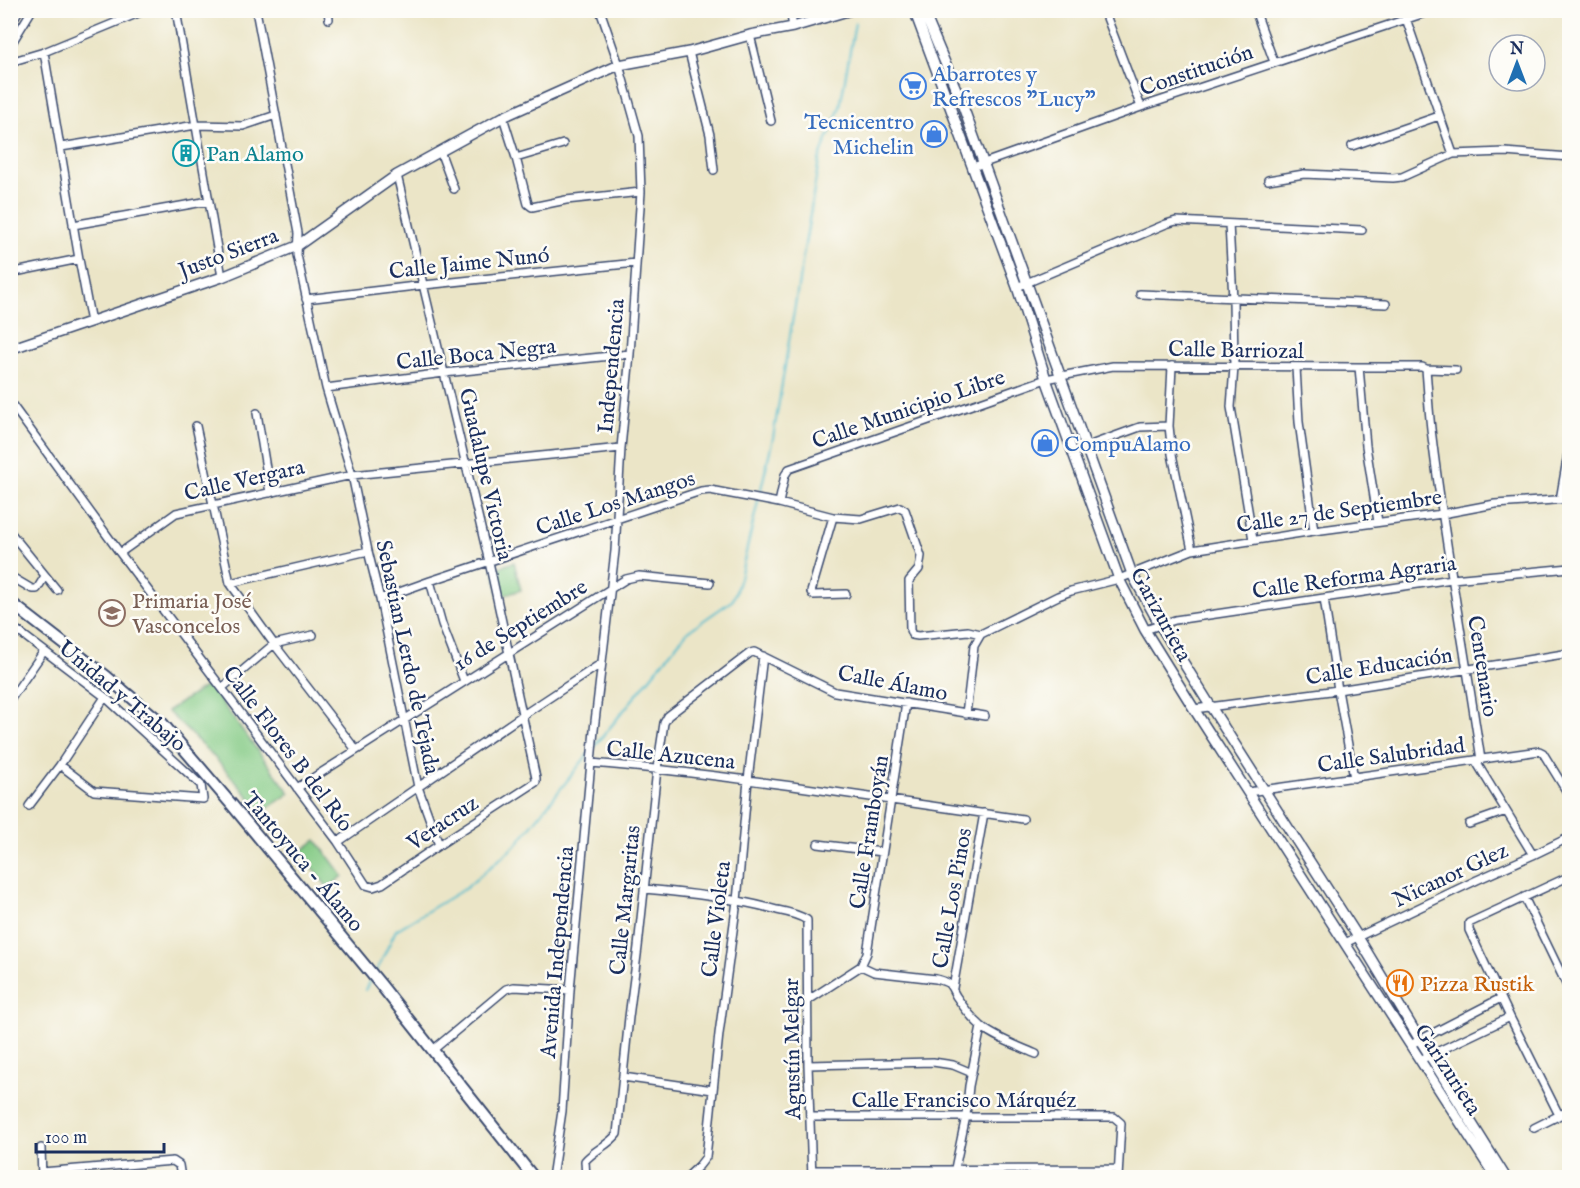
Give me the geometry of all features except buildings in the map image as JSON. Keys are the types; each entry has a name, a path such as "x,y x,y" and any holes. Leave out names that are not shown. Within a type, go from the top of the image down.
{"main road":[{"name":"Justo Sierra","path":"10,349 222,277 297,246 397,175 503,117 619,65 793,27 851,10"},
{"name":"Garizurieta","path":"923,10 961,101 1132,574 1160,625 1358,937 1506,1178"},
{"name":"Garizurieta","path":"914,11 1017,287 1046,379 1119,579 1145,630 1194,709 1496,1178"},
{"name":"Tantoyuca - Álamo","path":"10,602 162,723 381,984 534,1178"}],"street":[{"path":"10,25 19,10"},
{"path":"10,46 32,10"},
{"path":"10,62 44,52 146,10"},
{"path":"176,10 222,277"},
{"path":"256,10 298,233 297,246"},
{"path":"328,10 329,19"},
{"name":"Independencia","path":"594,730 617,520 641,192 639,135 600,10"},
{"path":"790,10 793,27"},
{"path":"1104,10 1141,107"},
{"path":"1255,10 1274,62"},
{"path":"1403,10 1453,154"},
{"name":"Constitución","path":"973,167 1141,107 1434,10"},
{"path":"750,35 771,121"},
{"path":"688,51 710,135 714,170"},
{"path":"44,52 91,322"},
{"path":"61,147 196,125 243,126 276,115"},
{"path":"1352,146 1439,116"},
{"path":"503,117 528,204 532,207 566,200 641,192"},
{"path":"516,158 563,144"},
{"path":"440,151 454,189"},
{"path":"1268,180 1304,174 1402,177 1453,154 1505,152 1569,157"},
{"name":"Guadalupe Victoria","path":"397,175 489,562 537,778 536,782"},
{"path":"73,225 209,201"},
{"path":"1017,287 1176,221 1362,230"},
{"path":"1228,224 1233,298 1234,367 1231,407 1253,540"},
{"name":"Sebastian Lerdo de Tejada","path":"297,246 297,255 326,388 352,475 380,599 417,787 439,844"},
{"path":"10,273 79,260"},
{"name":"Calle Jaime Nunó","path":"306,299 636,263"},
{"path":"1140,294 1386,304"},
{"name":"Calle Boca Negra","path":"326,388 630,354"},
{"name":"Calle Barriozal","path":"1046,379 1113,366 1359,368 1422,366 1426,369 1456,370"},
{"path":"1172,366 1169,426 1172,454 1192,550"},
{"path":"1296,367 1299,422 1314,531"},
{"path":"1359,368 1366,446 1378,522"},
{"name":"Centenario","path":"1426,369 1431,436 1468,669 1478,760"},
{"name":"Calle Municipio Libre","path":"775,502 789,470 1046,379"},
{"name":"Calle Flores B del Río","path":"10,402 120,553 338,842 366,885"},
{"path":"257,414 270,493"},
{"path":"196,426 230,583 356,750"},
{"path":"1085,447 1140,427 1169,426"},
{"path":"1560,500 1569,442"},
{"name":"Calle Vergara","path":"120,553 176,513 352,475 621,448"},
{"name":"Calle Los Mangos","path":"380,599 701,491 710,490 775,502 833,517 861,519 900,507 905,510 921,556 919,569 909,581 912,635 968,631 981,634"},
{"name":"Calle 27 de Septiembre","path":"981,634 1058,596 1119,579 1192,550 1495,504 1569,499"},
{"path":"833,517 811,592 813,595 846,594"},
{"path":"10,532 57,590"},
{"path":"230,583 368,551"},
{"name":"Calle Reforma Agraria","path":"1145,630 1175,620 1452,579 1569,568"},
{"path":"10,576 32,589 37,589 45,576"},
{"name":"16 de Septiembre","path":"297,788 626,579 639,576 710,583"},
{"path":"430,581 442,624 464,681"},
{"path":"1324,598 1354,778"},
{"name":"Unidad y Trabajo","path":"10,626 105,697 201,785 203,799 94,791 60,765"},
{"path":"966,714 974,646 981,634"},
{"path":"222,688 274,644 313,636"},
{"path":"10,700 44,651"},
{"name":"Calle Álamo","path":"750,653 754,652 763,656 835,692 985,716"},
{"name":"Calle Margaritas","path":"586,1178 585,1161 617,1134 664,723 668,716 750,653"},
{"name":"Calle Educación","path":"1194,709 1338,690 1569,653"},
{"name":"Calle Violeta","path":"686,1178 706,1157 719,1034 737,901 748,780 763,656"},
{"path":"338,842 602,663"},
{"path":"29,806 60,765 105,697"},
{"name":"Calle Framboyán","path":"861,966 867,953 906,703"},
{"name":"Avenida Independencia","path":"552,1178 562,1111 570,990 594,730"},
{"name":"Calle Salubridad","path":"1248,792 1539,751 1543,753 1569,797"},
{"name":"Calle Azucena","path":"591,760 1023,819"},
{"path":"1478,760 1533,855"},
{"name":"Veracruz","path":"366,885 373,887 382,884 439,844 536,782"},
{"path":"1469,824 1506,811"},
{"name":"Calle Los Pinos","path":"953,988 984,813"},
{"name":"Nicanor Glez","path":"1345,944 1477,880 1568,840"},
{"path":"818,844 882,852"},
{"path":"1559,1115 1469,930 1469,923 1569,876"},
{"path":"644,889 690,893 737,901"},
{"path":"1524,897 1569,992"},
{"name":"Agustín Melgar","path":"737,901 802,916 807,920 808,1065 812,1174"},
{"path":"807,1001 861,966 874,972 945,981 953,988 955,996 981,1027 1036,1054"},
{"path":"433,1050 506,989 514,987 570,990"},
{"path":"1410,1045 1501,998"},
{"path":"1420,1060 1510,1017"},
{"path":"954,1174 981,1027"},
{"path":"808,1065 933,1062 953,1065 972,1073"},
{"path":"622,1077 713,1090"},
{"path":"1534,1128 1569,1110"},
{"name":"Calle Francisco Márquéz","path":"810,1117 1114,1117 1121,1123 1118,1173"},
{"path":"41,1148 42,1175 173,1161 179,1165 181,1178"},
{"path":"812,1174 1118,1173"}],"green space":[{"path":"514,562 521,590 499,597 494,569"},
{"path":"208,685 290,793 262,812 216,759 167,711"},
{"path":"316,840 343,876 328,888 300,852"}],"waterway":[{"path":"595,746 687,632 733,600 773,438 819,160 840,107 855,23"},
{"path":"376,972 396,930 466,888 517,844 589,753"},
{"path":"365,990 371,979"}],"place":[{"name":"Abarrotes y Refrescos \"Lucy\"","path":"913,86"},
{"name":"Tecnicentro Michelin","path":"934,134"},
{"name":"Pan Alamo","path":"186,153"},
{"name":"CompuAlamo","path":"1045,443"},
{"name":"Primaria José Vasconcelos","path":"112,613"},
{"name":"Pizza Rustik","path":"1400,983"}]}
